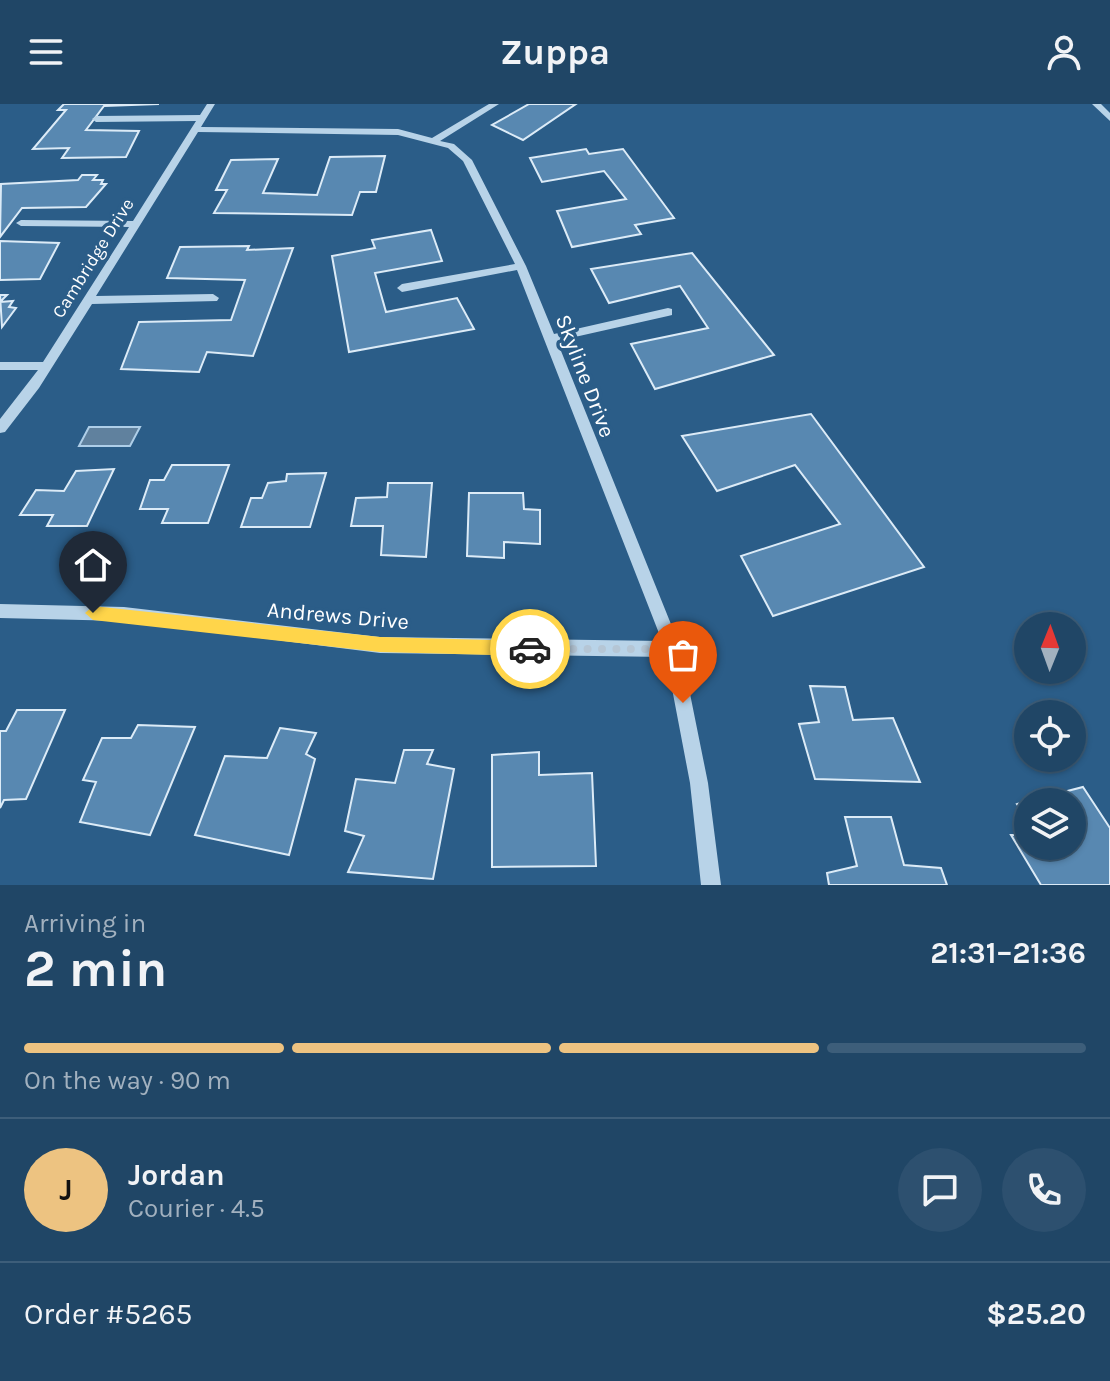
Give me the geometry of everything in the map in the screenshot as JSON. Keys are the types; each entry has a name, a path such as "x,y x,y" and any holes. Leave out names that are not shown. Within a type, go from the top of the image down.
{"street":[{"name":"Cambridge Drive","path":"0,428 47,366 211,104"},
{"path":"435,140 495,104"},
{"path":"1096,104 1110,118"},
{"name":"Skyline Drive","path":"96,119 398,132 451,146 467,160 521,266 673,649 699,783 711,885"},
{"path":"21,223 135,224"},
{"path":"402,288 521,266"},
{"path":"88,300 213,298"},
{"path":"549,339 668,312"},
{"path":"0,366 47,366"},
{"name":"Andrews Drive","path":"0,611 124,614 380,645 673,649"}],"water":[{"path":"89,427 140,427 130,446 79,446"}],"building":[{"path":"64,104 159,104 104,106 86,130 139,131 126,157 62,158 69,148 33,149 66,110 58,110"},
{"path":"529,104 576,104 523,140 492,125"},
{"path":"586,149 589,154 623,149 674,218 635,225 641,234 572,247 557,211 626,199 604,171 542,182 530,158"},
{"path":"385,156 376,192 360,192 352,215 214,213 227,190 216,190 231,160 278,159 263,193 317,195 330,157"},
{"path":"82,175 97,175 93,180 103,180 101,184 106,184 86,207 22,208 0,237 1,184 78,180"},
{"path":"431,230 442,261 375,273 386,312 457,298 474,329 349,352 332,256 375,248 372,240"},
{"path":"0,241 59,243 40,279 0,280"},
{"path":"249,246 247,250 293,248 253,356 207,352 199,372 121,369 139,322 231,320 245,280 167,278 180,247"},
{"path":"692,253 774,355 655,389 631,344 708,328 680,286 609,303 591,269"},
{"path":"13,301 9,307 16,308 2,327 0,302"},
{"path":"811,414 924,567 773,616 741,556 840,524 795,465 717,491 682,436"},
{"path":"172,465 229,465 208,523 162,523 168,509 140,509 150,480 164,480"},
{"path":"114,469 87,526 47,526 53,515 20,515 36,490 64,491 76,471"},
{"path":"326,473 310,527 241,527 251,498 262,498 268,483 286,481 287,474"},
{"path":"388,483 432,483 426,557 381,555 383,526 351,526 356,498 387,497"},
{"path":"469,493 523,493 524,509 540,510 540,544 504,542 504,558 467,556"},
{"path":"810,686 845,687 853,720 893,718 920,782 815,779 799,724 819,722"},
{"path":"17,710 65,710 26,799 4,800 0,808 0,731 6,731"},
{"path":"138,725 195,727 150,835 80,822 96,782 83,780 102,738 131,738"},
{"path":"280,728 316,733 306,754 315,759 289,855 195,835 225,756 267,758"},
{"path":"404,750 433,750 427,764 454,769 433,879 348,872 364,836 345,831 356,779 395,783"},
{"path":"539,752 539,775 592,773 596,866 492,867 492,755"},
{"path":"1086,792 1110,828 1110,885 1041,885 1026,860 1086,860"},
{"path":"845,817 891,817 904,865 941,868 947,885 829,885 827,873 857,866"}],"way so far":[{"path":"530,649 673,649 683,703"}],"route":[{"path":"93,613 124,614 380,645 530,649"}]}
